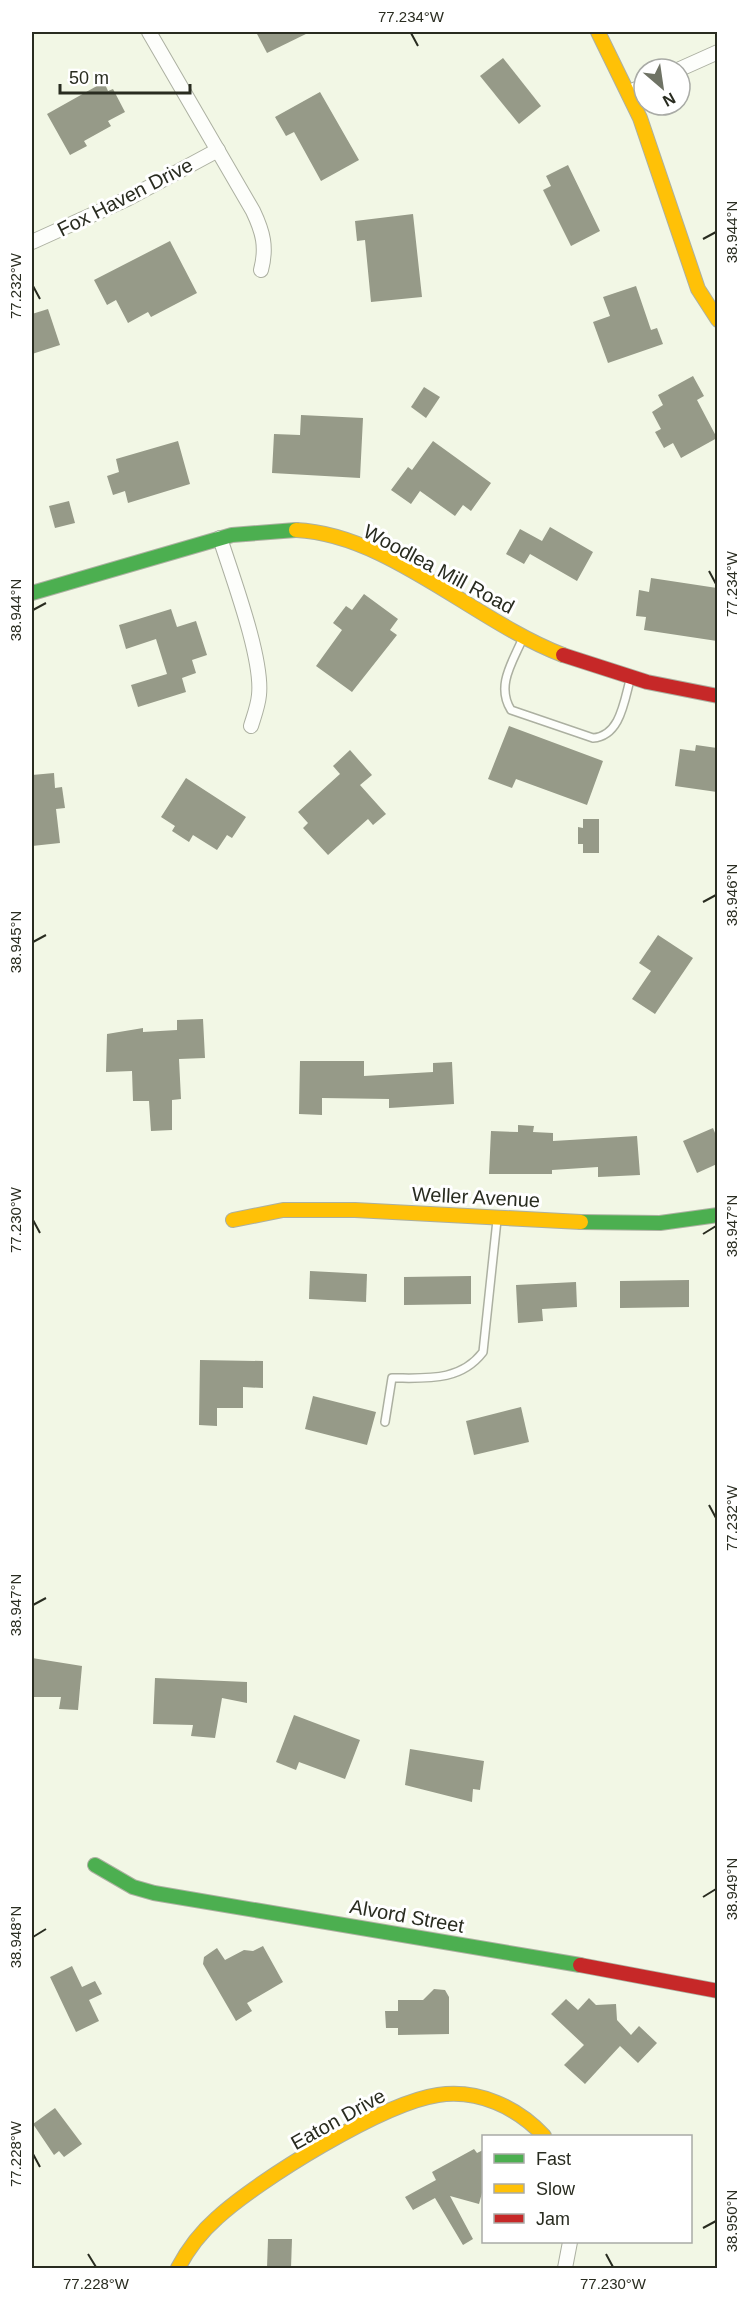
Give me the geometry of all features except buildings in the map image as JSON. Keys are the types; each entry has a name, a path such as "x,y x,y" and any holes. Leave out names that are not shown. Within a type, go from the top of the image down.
{"street":[{"path":"149,32 218,150 262,232 266,252 261,270"},
{"path":"598,32 629,92 666,192 687,262 698,289 717,320"},
{"path":"692,63 717,52"},
{"name":"Fox Haven Drive","path":"32,242 128,199 218,150"},
{"name":"Woodlea Mill Road","path":"32,593 220,538 264,530 292,530 322,534 381,555 523,638 577,662 631,679 717,696"},
{"path":"220,538 248,629 258,676 259,693 251,726"},
{"name":"Weller Avenue","path":"233,1220 283,1210 355,1210 626,1224 660,1223 717,1215"},
{"name":"Alvord Street","path":"95,1865 134,1887 154,1893 686,1983 717,1991"},
{"name":"Eaton Drive","path":"178,2268 198,2238 222,2213 255,2188 363,2125 424,2097 461,2094 498,2102 519,2114 543,2135"},
{"path":"565,2268 570,2243"}],"lane":[{"path":"523,638 503,685 504,699 511,710 593,738 602,737 609,734 616,724 631,679"},
{"path":"385,1422 392,1378 447,1376 474,1364 483,1352 497,1218"}],"traffic: fast":[{"path":"32,593 232,535 296,530"},
{"path":"581,1222 660,1223 718,1215"},
{"path":"95,1865 133,1887 154,1893 580,1965"}],"traffic: slow":[{"path":"598,32 640,118 698,289 718,320"},
{"path":"296,530 330,535 364,547 398,563 530,640 563,655"},
{"path":"233,1220 283,1210 355,1210 581,1222"},
{"path":"178,2268 195,2241 211,2223 261,2184 290,2164 355,2127 414,2101 453,2094 482,2098 509,2109 543,2135"}],"traffic: jam":[{"path":"563,655 647,682 718,696"},
{"path":"580,1965 718,1991"}]}
